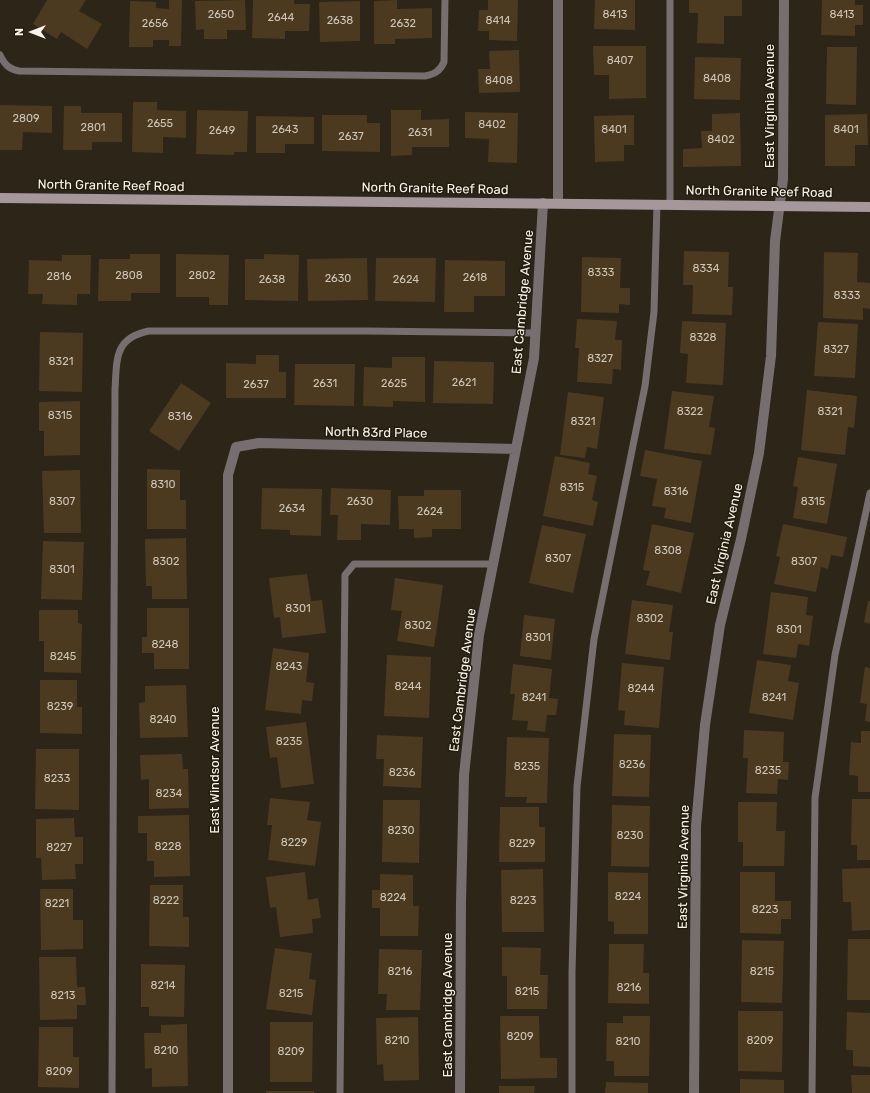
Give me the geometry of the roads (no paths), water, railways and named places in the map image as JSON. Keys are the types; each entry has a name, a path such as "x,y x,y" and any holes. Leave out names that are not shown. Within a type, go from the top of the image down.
{"street":[{"path":"558,0 558,203"},
{"name":"East Virginia Avenue","path":"694,1093 696,826 705,725 720,624 741,540 759,453 771,356 776,241 781,206 783,169 784,0"},
{"name":"North Granite Reef Road","path":"0,198 870,207"},
{"name":"East Cambridge Avenue","path":"460,1093 461,902 464,774 479,635 534,358 543,203"},
{"name":"North 83rd Place","path":"236,447 259,443 516,449"},
{"name":"East Windsor Avenue","path":"228,1093 228,475 236,447"}],"lane":[{"path":"0,55 3,62 11,69 19,71 425,76 434,74 441,69 444,62 445,0"},
{"path":"670,0 670,204"},
{"path":"572,1093 572,972 577,786 594,639 645,386 654,312 657,204"},
{"path":"112,1093 115,389 117,357 125,340 136,334 149,331 535,333"},
{"path":"812,1093 815,798 835,655 870,493"},
{"path":"340,1093 345,575 354,564 493,564"}]}
